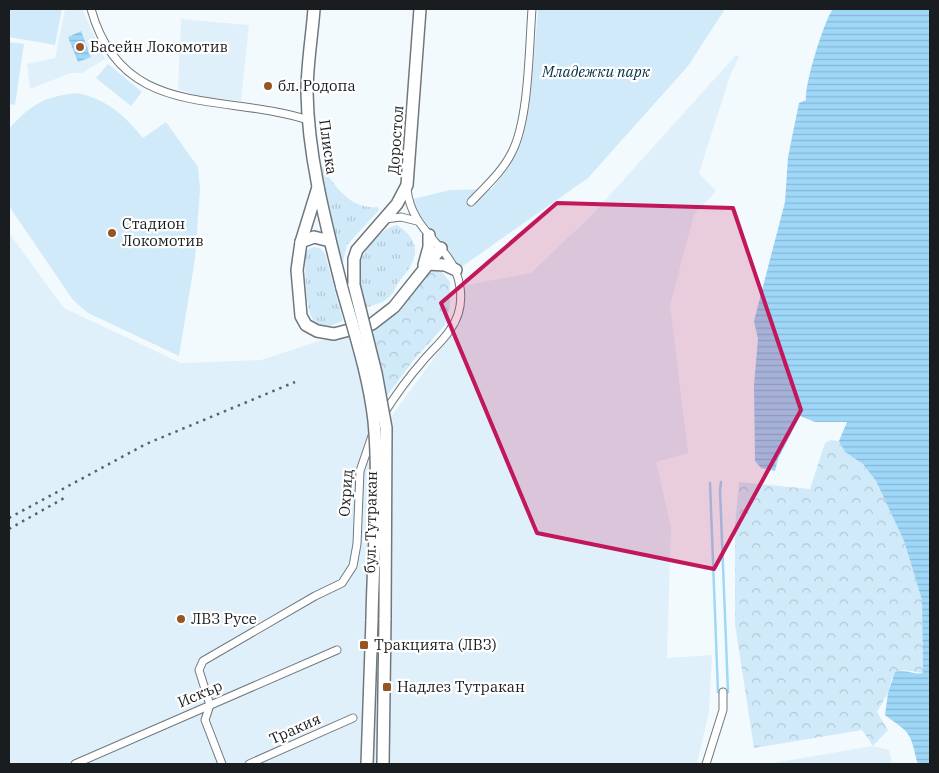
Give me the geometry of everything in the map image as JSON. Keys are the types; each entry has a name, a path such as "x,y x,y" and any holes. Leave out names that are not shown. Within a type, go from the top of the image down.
{"main road":[{"name":"Плиска","path":"314,9 307,91 308,120 318,186 342,288"},
{"name":"Доростол","path":"354,284 354,259 357,250 397,204 407,185 420,9"},
{"path":"318,186 301,242 297,270 301,316 306,325 325,334 347,331 372,324 394,307 441,248"},
{"path":"425,268 429,235"},
{"path":"301,242 314,237 330,241"},
{"path":"425,268 445,265 456,270"},
{"name":"бул. Тутракан","path":"354,284 376,373 386,428 383,764"},
{"name":"бул. Тутракан","path":"342,288 365,373 374,420 372,619 367,764"}],"street":[{"path":"91,9 101,37 114,58 125,70 153,88 202,103 284,112 308,120"},
{"path":"471,202 494,178 512,152 521,126 532,9"},
{"path":"407,185 410,204 417,221"},
{"path":"382,220 401,217 417,221"},
{"name":"Охрид","path":"210,705 199,670 203,661 315,596 342,583 353,566 360,471 370,439 404,383 448,333 460,308 460,282 456,270 441,248 417,221"},
{"name":"Искър","path":"74,764 337,650"},
{"path":"706,764 723,710 723,692"},
{"path":"210,705 205,720 222,764"},
{"name":"Тракия","path":"249,764 353,718"}],"highlighted area":[{"path":"557,203 733,208 801,410 714,569 537,533 441,303"}],"shaded area":[{"path":"65,9 82,9 105,59 82,73 71,73 30,89 27,64 55,58"},
{"path":"181,19 249,25 241,101 202,97 178,89"},
{"path":"736,55 739,57 730,76 699,173 716,191 694,215 670,305 688,453 656,462 671,528 667,658 712,655 709,712 697,764 9,764 9,233 64,308 181,363 261,360 322,340 367,330 385,425 459,324 466,285 531,273 590,217"},
{"path":"873,746 889,750 892,764 766,764"}],"green space":[{"path":"9,9 62,9 55,45 9,37"},
{"name":"Младежки парк","path":"538,9 725,9 688,66 588,178 460,268 409,200 450,190 492,189 516,154 531,93"},
{"path":"9,42 24,44 15,105 9,104"},
{"path":"108,64 142,92 131,106 96,78"},
{"name":"Стадион Локомотив","path":"78,93 107,104 129,122 143,138 166,122 198,167 200,189 195,259 179,356 88,313 73,300 9,206 9,129 24,113 39,103 56,96"},
{"path":"322,166 338,189 352,201 368,207 378,207 379,210 347,245 342,266 324,201 321,176"},
{"path":"397,225 411,237 415,250 414,257 407,272 398,282 391,296 366,308 358,276 361,260 380,235"},
{"path":"314,247 320,248 325,254 343,321 325,327 317,324 312,317 307,297 305,257 307,250"},
{"path":"433,270 442,272 450,282 450,307 445,325 413,361 383,401 369,330 398,313 426,272"},
{"path":"831,440 839,441 845,452 863,464 876,481 904,541 922,600 923,673 903,670 892,678 888,693 877,712 888,730 873,746 862,730 754,748 735,625 735,526 739,482 810,489 825,443"}],"water":[{"path":"833,9 930,9 930,764 919,764 917,762 907,733 885,715 888,693 895,672 923,673 922,600 904,541 876,481 863,464 845,452 839,441 847,422 815,422 800,416 778,459 775,471 761,468 755,461 754,385 758,339 754,321 785,202 788,157 799,103 806,100 808,81 815,53"},
{"name":"Басейн Локомотив","path":"81,31 91,57 78,62 68,37"}],"waterway":[{"path":"721,482 728,692"},
{"path":"710,483 718,692"}],"railway":[{"path":"9,518 146,444 295,382"},
{"path":"9,529 66,497"}],"place":[{"name":"Басейн Локомотив","path":"80,47"},
{"name":"бл. Родопа","path":"268,86"},
{"name":"Стадион Локомотив","path":"112,233"},
{"name":"ЛВЗ Русе","path":"181,619"},
{"name":"Тракцията (ЛВЗ)","path":"364,645"},
{"name":"Надлез Тутракан","path":"387,687"}]}
